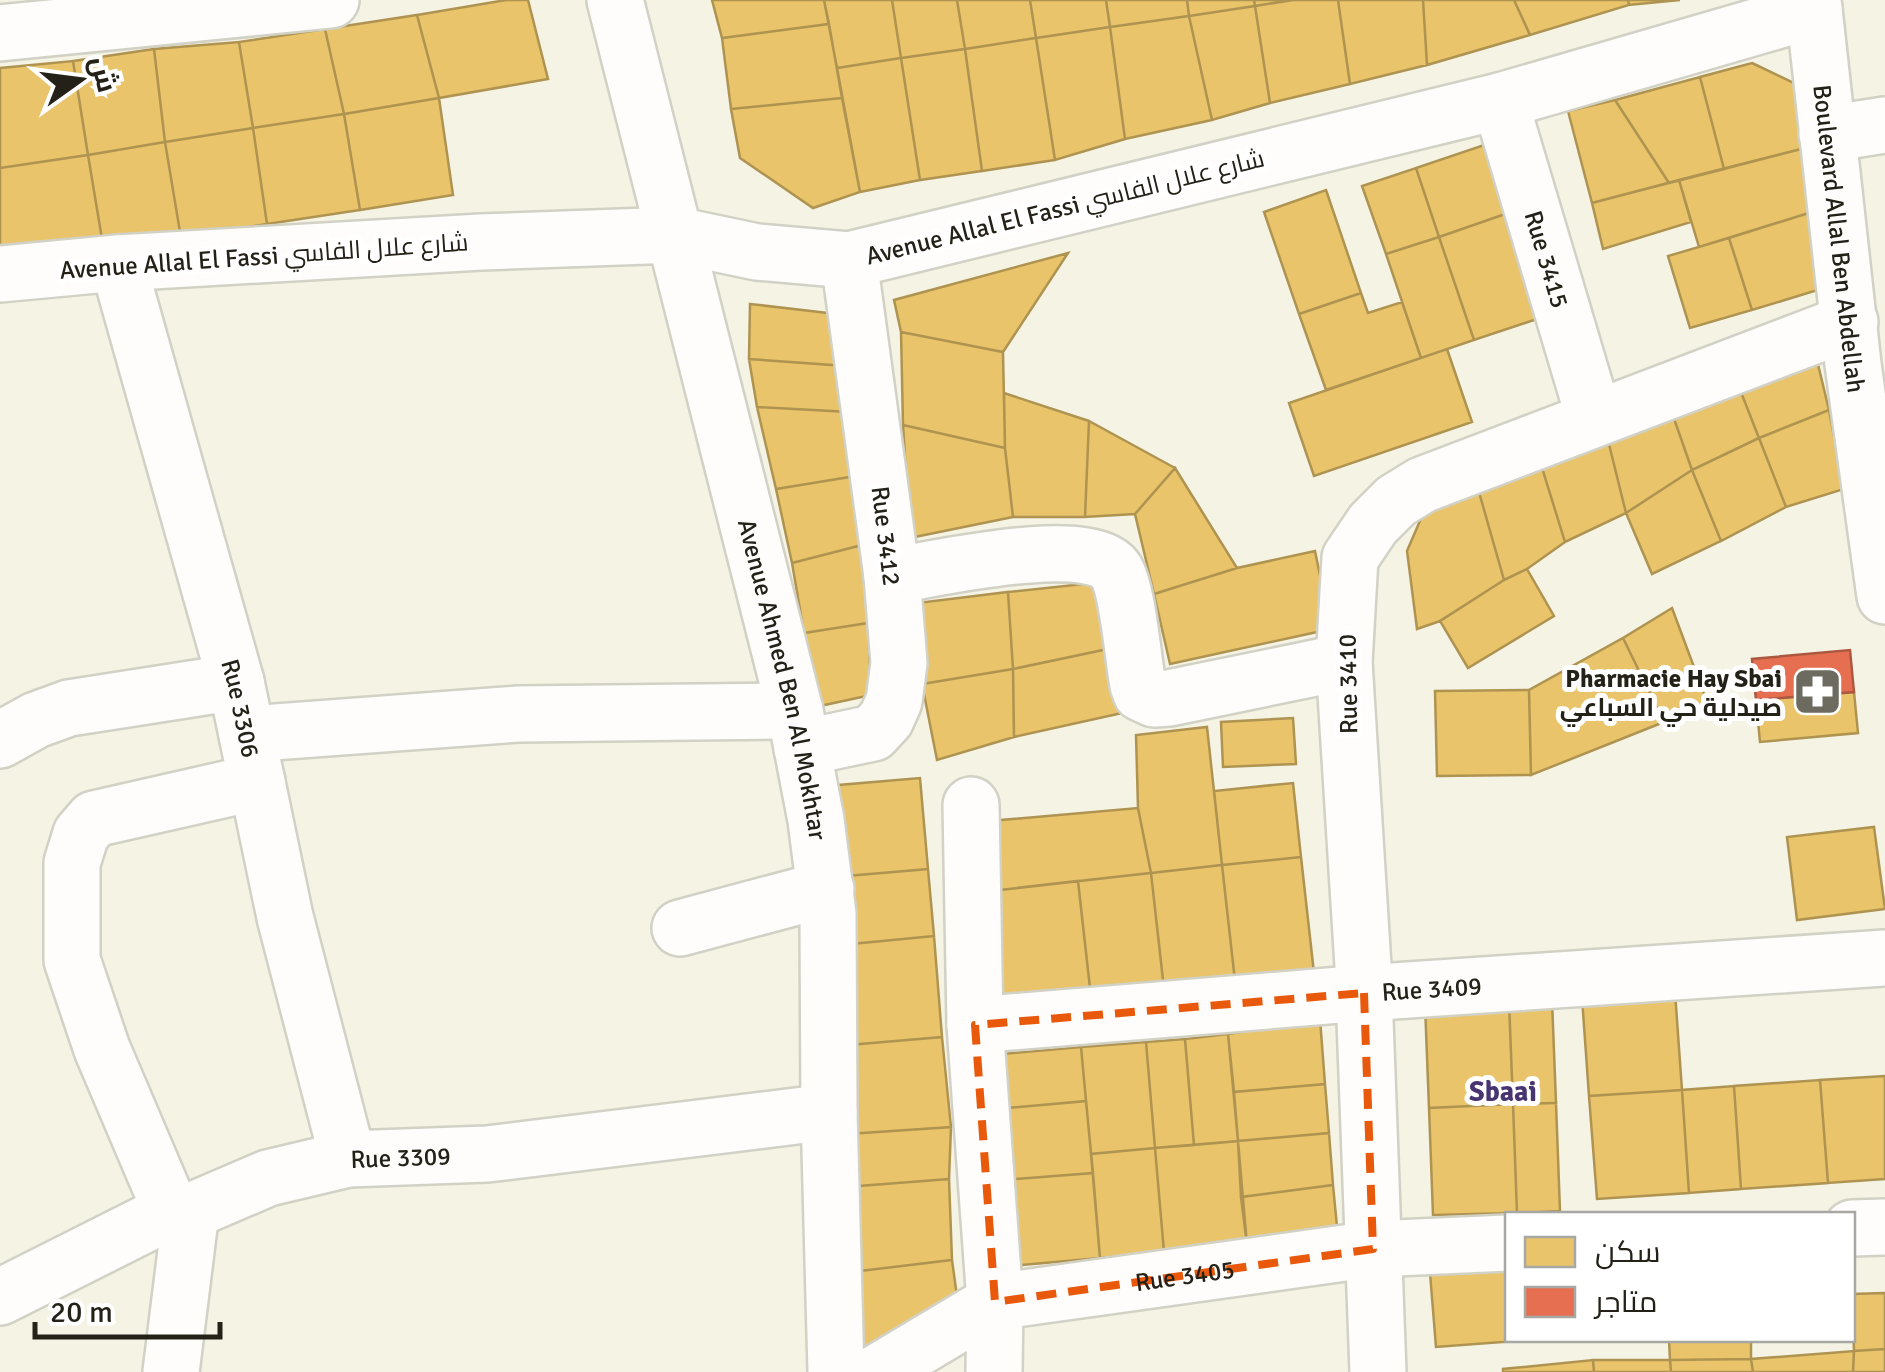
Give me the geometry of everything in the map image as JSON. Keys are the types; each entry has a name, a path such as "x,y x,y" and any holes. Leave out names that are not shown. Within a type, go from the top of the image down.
{"street":[{"path":"0,33 331,0"},
{"name":"Avenue Ahmed Ben Al Mokhtar","path":"615,0 798,729 826,889 836,1372"},
{"name":"Avenue Allal El Fassi شارع علال الفاسي","path":"0,274 118,262 676,235 757,252 849,260 1500,102 1814,5"},
{"name":"Boulevard Allal Ben Abdellah","path":"1814,5 1827,134 1863,348 1885,594"},
{"name":"Rue 3415","path":"1500,102 1594,417"},
{"path":"1827,134 1885,125"},
{"name":"Rue 3412","path":"247,733 518,714 873,734 886,719 894,700 899,663 892,576 849,260"},
{"name":"Rue 3306","path":"118,262 247,733 286,916 348,1160"},
{"name":"Rue 3410","path":"1378,1372 1364,993 1344,662 1350,558 1372,524 1396,501 1422,485 1594,417 1863,348"},
{"path":"892,576 1047,552 1101,558 1119,576 1138,685 1141,693 1154,699 1344,662"},
{"path":"0,740 69,708 247,733"},
{"path":"171,1372 181,1211 102,1050 72,960 72,863 81,834 94,820 247,733"},
{"path":"971,805 975,1025 995,1302 994,1372"},
{"path":"680,928 826,889"},
{"name":"Rue 3409","path":"975,1025 1364,993 1885,958"},
{"name":"Rue 3309","path":"0,1298 181,1211 268,1178 348,1160 488,1154 829,1112"},
{"path":"1855,1228 1885,1227"},
{"name":"Rue 3405","path":"878,1372 995,1302 1372,1248 1505,1243"}],"highlighted area":[{"path":"1364,993 1373,1249 995,1302 975,1025"}],"building: سكن":[{"path":"528,0 548,79 439,98 417,15"},
{"path":"712,0 824,0 829,24 722,38"},
{"path":"824,0 892,0 901,58 837,68"},
{"path":"892,0 957,0 965,49 901,58"},
{"path":"957,0 1030,0 1036,38 965,49"},
{"path":"1030,0 1106,0 1110,27 1036,38"},
{"path":"1106,0 1187,0 1189,16 1110,27"},
{"path":"1187,0 1254,0 1255,6 1189,16"},
{"path":"1254,0 1293,0 1255,6"},
{"path":"1293,0 1338,0 1350,84 1270,103 1255,6"},
{"path":"1338,0 1423,0 1427,65 1350,84"},
{"path":"1423,0 1514,0 1530,35 1427,65"},
{"path":"1514,0 1628,0 1629,5 1530,35"},
{"path":"1628,0 1680,0 1629,5"},
{"path":"1255,6 1270,103 1212,120 1189,16"},
{"path":"417,15 439,98 344,114 325,29"},
{"path":"1189,16 1212,120 1125,139 1110,27"},
{"path":"829,24 842,98 731,109 722,38"},
{"path":"1110,27 1125,139 1055,160 1036,38"},
{"path":"325,29 344,114 253,128 239,42"},
{"path":"1036,38 1055,160 982,171 965,49"},
{"path":"239,42 253,128 165,142 154,49"},
{"path":"154,49 165,142 88,155 73,61"},
{"path":"965,49 982,171 920,180 901,58"},
{"path":"901,58 920,180 860,192 837,68"},
{"path":"73,61 88,155 0,168 0,68"},
{"path":"1752,63 1796,84 1801,149 1724,169 1700,77"},
{"path":"1700,77 1724,169 1669,183 1615,100"},
{"path":"439,98 453,195 360,210 344,114"},
{"path":"842,98 860,192 813,208 740,158 731,109"},
{"path":"1615,100 1669,183 1592,203 1568,111"},
{"path":"344,114 360,210 267,224 253,128"},
{"path":"253,128 267,224 181,238 165,142"},
{"path":"165,142 181,238 104,251 88,155"},
{"path":"1487,144 1511,212 1439,237 1416,168"},
{"path":"1801,149 1812,212 1699,247 1679,180"},
{"path":"88,155 104,251 0,263 0,168"},
{"path":"1416,168 1439,237 1386,254 1362,186"},
{"path":"1679,180 1691,222 1603,249 1592,203"},
{"path":"1326,190 1361,293 1299,314 1264,212"},
{"path":"1511,212 1546,316 1474,340 1439,237"},
{"path":"1812,212 1834,285 1752,310 1729,238"},
{"path":"1439,237 1474,340 1421,358 1386,254"},
{"path":"1729,238 1752,310 1690,328 1668,256"},
{"path":"1068,253 1003,352 901,332 894,300"},
{"path":"1361,293 1368,313 1402,302 1421,358 1326,390 1299,314"},
{"path":"750,304 846,315 845,366 749,359"},
{"path":"901,332 1003,352 1005,448 903,425"},
{"path":"1447,349 1472,422 1314,476 1289,403"},
{"path":"1815,352 1829,410 1759,438 1737,382"},
{"path":"749,359 845,366 849,412 757,407"},
{"path":"1737,382 1759,438 1692,470 1671,410"},
{"path":"1004,393 1089,421 1085,517 1013,517"},
{"path":"757,407 849,412 856,476 776,489"},
{"path":"1671,410 1692,470 1626,513 1606,432"},
{"path":"1829,410 1844,489 1786,507 1759,438"},
{"path":"1089,421 1175,468 1135,514 1085,517"},
{"path":"903,425 1005,448 1013,517 910,538"},
{"path":"1606,432 1626,513 1565,542 1539,458"},
{"path":"1759,438 1786,507 1721,541 1692,470"},
{"path":"1539,458 1565,542 1504,580 1475,478"},
{"path":"1175,468 1237,568 1154,594 1135,514"},
{"path":"1692,470 1721,541 1652,574 1626,513"},
{"path":"856,476 866,544 792,563 776,489"},
{"path":"1475,478 1504,580 1440,621 1417,629 1407,551 1432,493"},
{"path":"866,544 868,623 804,633 792,563"},
{"path":"1315,551 1331,629 1170,664 1154,594 1237,568"},
{"path":"1527,569 1554,616 1468,668 1440,621"},
{"path":"1111,581 1122,646 1013,669 1008,592"},
{"path":"1008,592 1013,669 922,684 909,604"},
{"path":"1672,608 1710,710 1664,722 1623,638"},
{"path":"868,623 871,695 820,706 804,633"},
{"path":"1623,638 1664,722 1531,775 1529,690"},
{"path":"1122,646 1131,711 1014,737 1013,669"},
{"path":"1013,669 1014,737 937,760 922,684"},
{"path":"1529,690 1531,775 1437,776 1435,691"},
{"path":"1854,692 1858,733 1760,742 1756,700"},
{"path":"1293,718 1296,764 1223,767 1221,722"},
{"path":"1207,727 1222,865 1151,873 1138,808 1136,735"},
{"path":"920,778 928,869 835,877 827,786"},
{"path":"1293,783 1301,857 1222,865 1214,791"},
{"path":"1138,808 1151,873 991,891 989,821"},
{"path":"1874,827 1885,909 1797,920 1787,837"},
{"path":"1301,857 1314,973 1235,981 1222,865"},
{"path":"1222,865 1235,981 1164,989 1151,873"},
{"path":"928,869 934,936 841,945 835,877"},
{"path":"1151,873 1164,989 1091,997 1078,881"},
{"path":"1078,881 1091,997 1004,1007 991,891"},
{"path":"934,936 942,1037 849,1045 841,945"},
{"path":"1675,992 1682,1090 1589,1096 1582,998"},
{"path":"1552,1000 1556,1103 1513,1104 1509,1002"},
{"path":"1509,1002 1513,1104 1429,1108 1425,1005"},
{"path":"1320,1019 1325,1084 1234,1092 1228,1034"},
{"path":"1228,1034 1238,1141 1194,1145 1185,1039"},
{"path":"942,1037 951,1127 848,1134 849,1045"},
{"path":"1185,1039 1194,1145 1155,1148 1146,1042"},
{"path":"1146,1042 1155,1148 1091,1154 1081,1047"},
{"path":"1081,1047 1086,1101 996,1109 991,1055"},
{"path":"1885,1076 1885,1179 1828,1183 1820,1080"},
{"path":"1820,1080 1828,1183 1741,1189 1734,1086"},
{"path":"1325,1084 1329,1133 1238,1141 1234,1092"},
{"path":"1734,1086 1741,1189 1689,1193 1682,1090"},
{"path":"1682,1090 1689,1193 1597,1199 1589,1096"},
{"path":"1086,1101 1093,1173 1002,1180 996,1109"},
{"path":"1556,1103 1560,1211 1517,1212 1513,1104"},
{"path":"1513,1104 1517,1212 1433,1215 1429,1108"},
{"path":"951,1127 949,1179 846,1187 848,1134"},
{"path":"1329,1133 1333,1185 1241,1197 1238,1141"},
{"path":"1238,1141 1247,1245 1164,1252 1155,1148"},
{"path":"1155,1148 1164,1252 1100,1258 1091,1154"},
{"path":"1093,1173 1100,1258 1010,1266 1002,1180"},
{"path":"949,1179 952,1260 843,1273 846,1187"},
{"path":"1333,1185 1338,1237 1247,1245 1241,1197"},
{"path":"952,1260 959,1311 857,1361 843,1273"},
{"path":"1505,1266 1505,1342 1436,1347 1430,1273"},
{"path":"1885,1293 1885,1349 1854,1351 1855,1294"},
{"path":"1669,1342 1751,1342 1751,1359 1670,1360"},
{"path":"1885,1349 1885,1372 1853,1372 1854,1351"},
{"path":"1854,1351 1853,1372 1753,1372 1751,1359"},
{"path":"1751,1359 1753,1372 1671,1372 1670,1360"},
{"path":"1593,1360 1670,1360 1671,1372 1594,1372"},
{"path":"1593,1360 1594,1372 1503,1372 1503,1369"}],"building: متاجر":[{"path":"1850,650 1854,692 1756,700 1752,659"}],"place":[{"name":"Pharmacie Hay Sbai صيدلية حي السباعي","path":"1817,692"}],"district":[{"name":"Sbaai","path":"1503,1092"}]}
